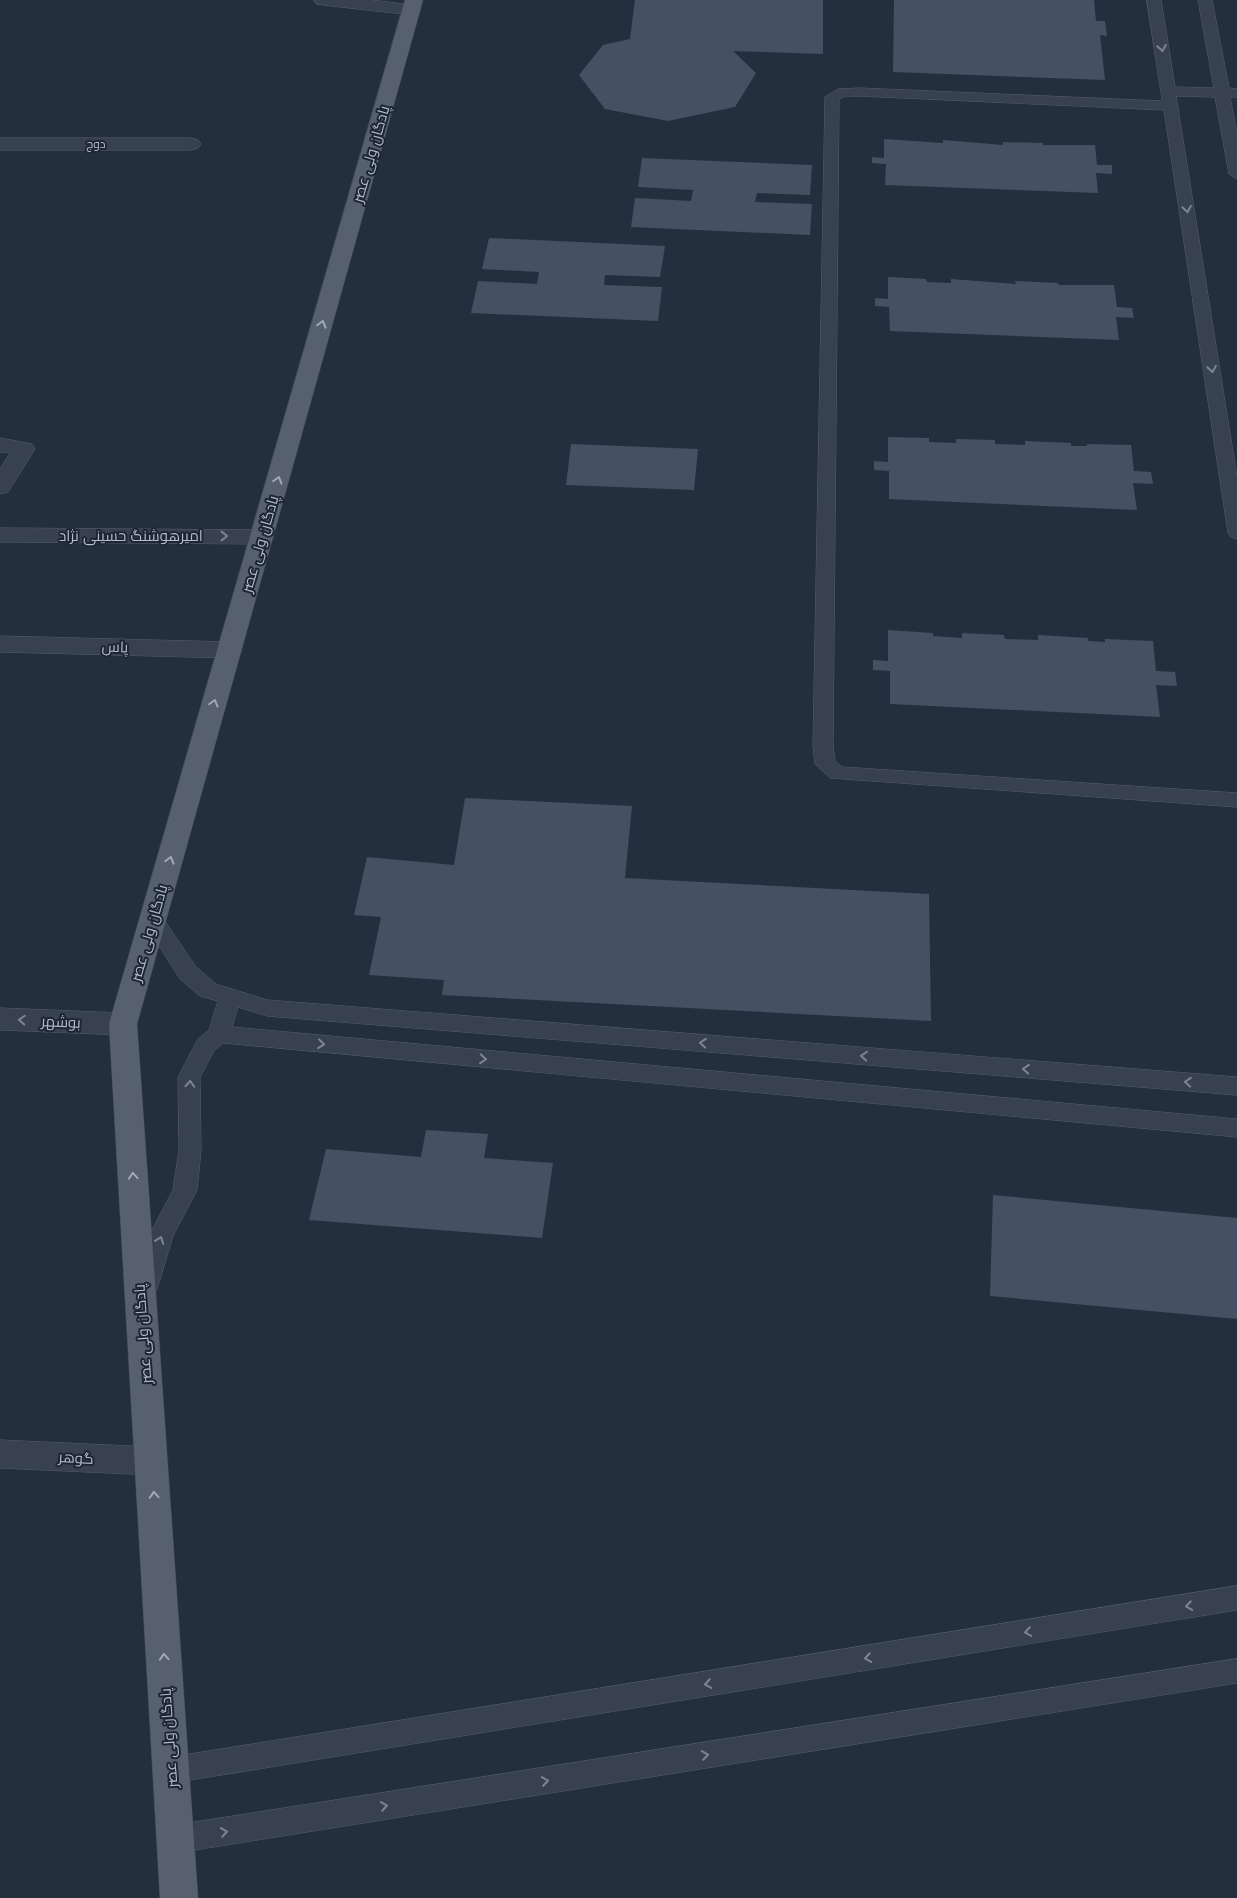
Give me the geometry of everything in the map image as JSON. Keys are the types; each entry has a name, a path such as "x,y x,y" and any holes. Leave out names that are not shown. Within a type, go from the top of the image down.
{"main road":[{"name":"پادگان ولی عصر","path":"180,1898 123,1024 413,5"}],"street":[{"path":"323,0 413,5"},
{"name":"دوج","path":"0,144 191,144"},
{"path":"0,445 24,449 0,487"},
{"name":"امیرهوشنگ حسینی نژاد","path":"0,535 262,537"},
{"name":"پاس","path":"0,644 230,650"},
{"name":"بوشهر","path":"0,1019 123,1024"},
{"name":"گوهر","path":"0,1454 152,1462"}],"lane":[{"path":"1154,0 1237,533"},
{"path":"1205,0 1237,174"},
{"path":"1237,94 1222,93 1169,99 843,92 832,98 823,746 825,764 837,772 1237,800"},
{"path":"153,919 188,972 208,990 267,1008 1237,1086"},
{"path":"141,1303 161,1236 185,1190 190,1150 189,1077 206,1045 219,1034 230,996"},
{"path":"403,1052 411,1019"},
{"path":"219,1034 1237,1128"},
{"path":"172,1770 1237,1598"},
{"path":"176,1839 1237,1671"}],"building":[{"path":"635,0 823,0 823,54 733,51 756,73 735,107 668,121 605,109 579,75 603,45 630,39"},
{"path":"894,0 1094,0 1096,21 1105,21 1107,36 1100,35 1105,80 893,72"},
{"path":"884,139 943,143 943,140 1003,145 1003,142 1043,143 1043,145 1095,145 1097,165 1112,165 1112,174 1096,173 1098,193 885,185 886,164 872,163 872,157 884,158"},
{"path":"642,158 812,165 810,195 757,193 755,202 812,204 810,235 631,227 635,198 691,201 693,190 638,187"},
{"path":"489,238 665,246 660,277 605,275 604,285 662,287 658,321 471,313 478,281 537,284 539,272 482,269"},
{"path":"888,277 926,279 927,282 951,283 951,279 1016,284 1015,281 1058,283 1059,285 1114,285 1117,307 1132,308 1134,318 1116,317 1119,340 890,331 889,307 875,306 875,298 888,299"},
{"path":"888,437 929,438 929,442 956,443 956,439 995,440 995,444 1025,445 1025,441 1071,443 1071,446 1087,446 1087,444 1131,445 1134,471 1151,472 1153,484 1133,483 1137,510 889,499 889,471 874,470 874,461 888,462"},
{"path":"571,444 698,449 694,490 566,485"},
{"path":"888,630 933,633 933,636 962,638 962,633 1004,635 1005,639 1038,640 1038,635 1088,638 1088,641 1105,642 1105,639 1153,641 1156,671 1175,672 1177,686 1156,685 1160,717 890,704 890,671 873,670 873,660 888,661"},
{"path":"465,798 632,806 625,878 929,894 931,1021 442,995 444,980 369,975 381,917 354,915 367,857 454,865"},
{"path":"426,1130 488,1134 484,1158 553,1163 542,1238 309,1220 326,1149 421,1157"},
{"path":"993,1195 1237,1218 1237,1319 990,1296"}]}
